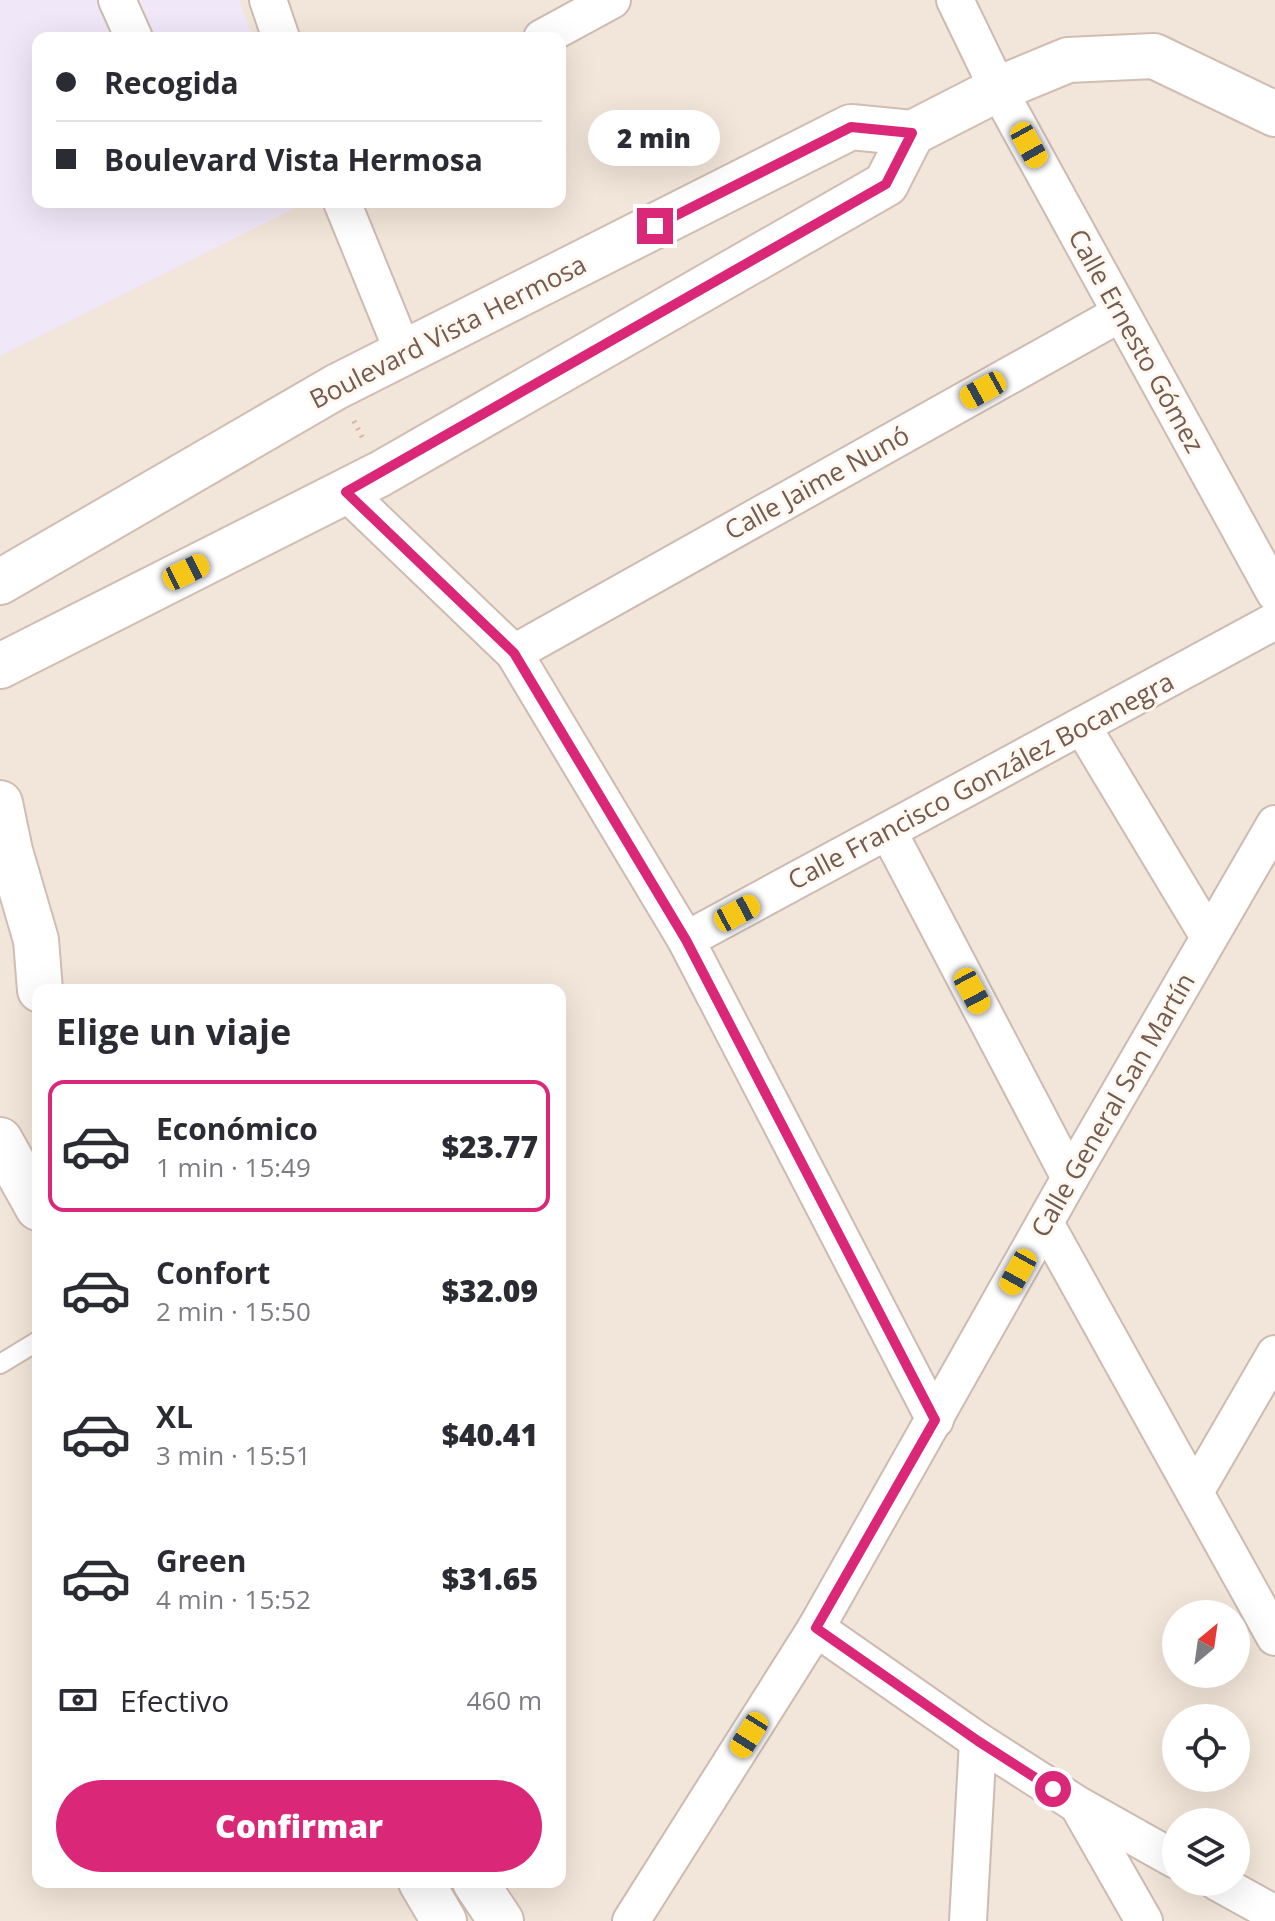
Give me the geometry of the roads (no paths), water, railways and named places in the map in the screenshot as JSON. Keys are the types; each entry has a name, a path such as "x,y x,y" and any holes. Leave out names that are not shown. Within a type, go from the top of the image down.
{"street":[{"path":"117,0 131,32"},
{"path":"268,0 279,32"},
{"path":"553,32 612,0"},
{"name":"Calle Ernesto Gómez","path":"955,0 998,89 1275,593"},
{"path":"0,666 363,483 886,184 912,133 998,89 1068,60 1154,56 1275,114"},
{"name":"Boulevard Vista Hermosa","path":"0,582 336,387 851,127 912,133"},
{"path":"344,208 404,354"},
{"name":"Calle Jaime Nunó","path":"514,653 1121,313"},
{"path":"363,483 514,653 686,940 935,1420"},
{"name":"Calle Francisco González Bocanegra","path":"686,940 1275,621"},
{"path":"1082,726 1209,937"},
{"path":"0,803 10,851 36,940 40,984"},
{"name":"Calle General San Martín","path":"631,1921 816,1628 1070,1178 1275,824"},
{"path":"888,831 1070,1178"},
{"path":"0,1140 32,1197"},
{"path":"1045,1223 1275,1637"},
{"path":"1195,1492 1275,1354"},
{"path":"816,1628 978,1741 1078,1805 1162,1852"},
{"path":"968,1921 978,1741"},
{"path":"1078,1805 1144,1921"},
{"path":"425,1888 444,1921"},
{"path":"479,1888 501,1921"},
{"path":"1242,1896 1275,1914"}],"lane":[{"path":"0,1364 32,1345"}]}
